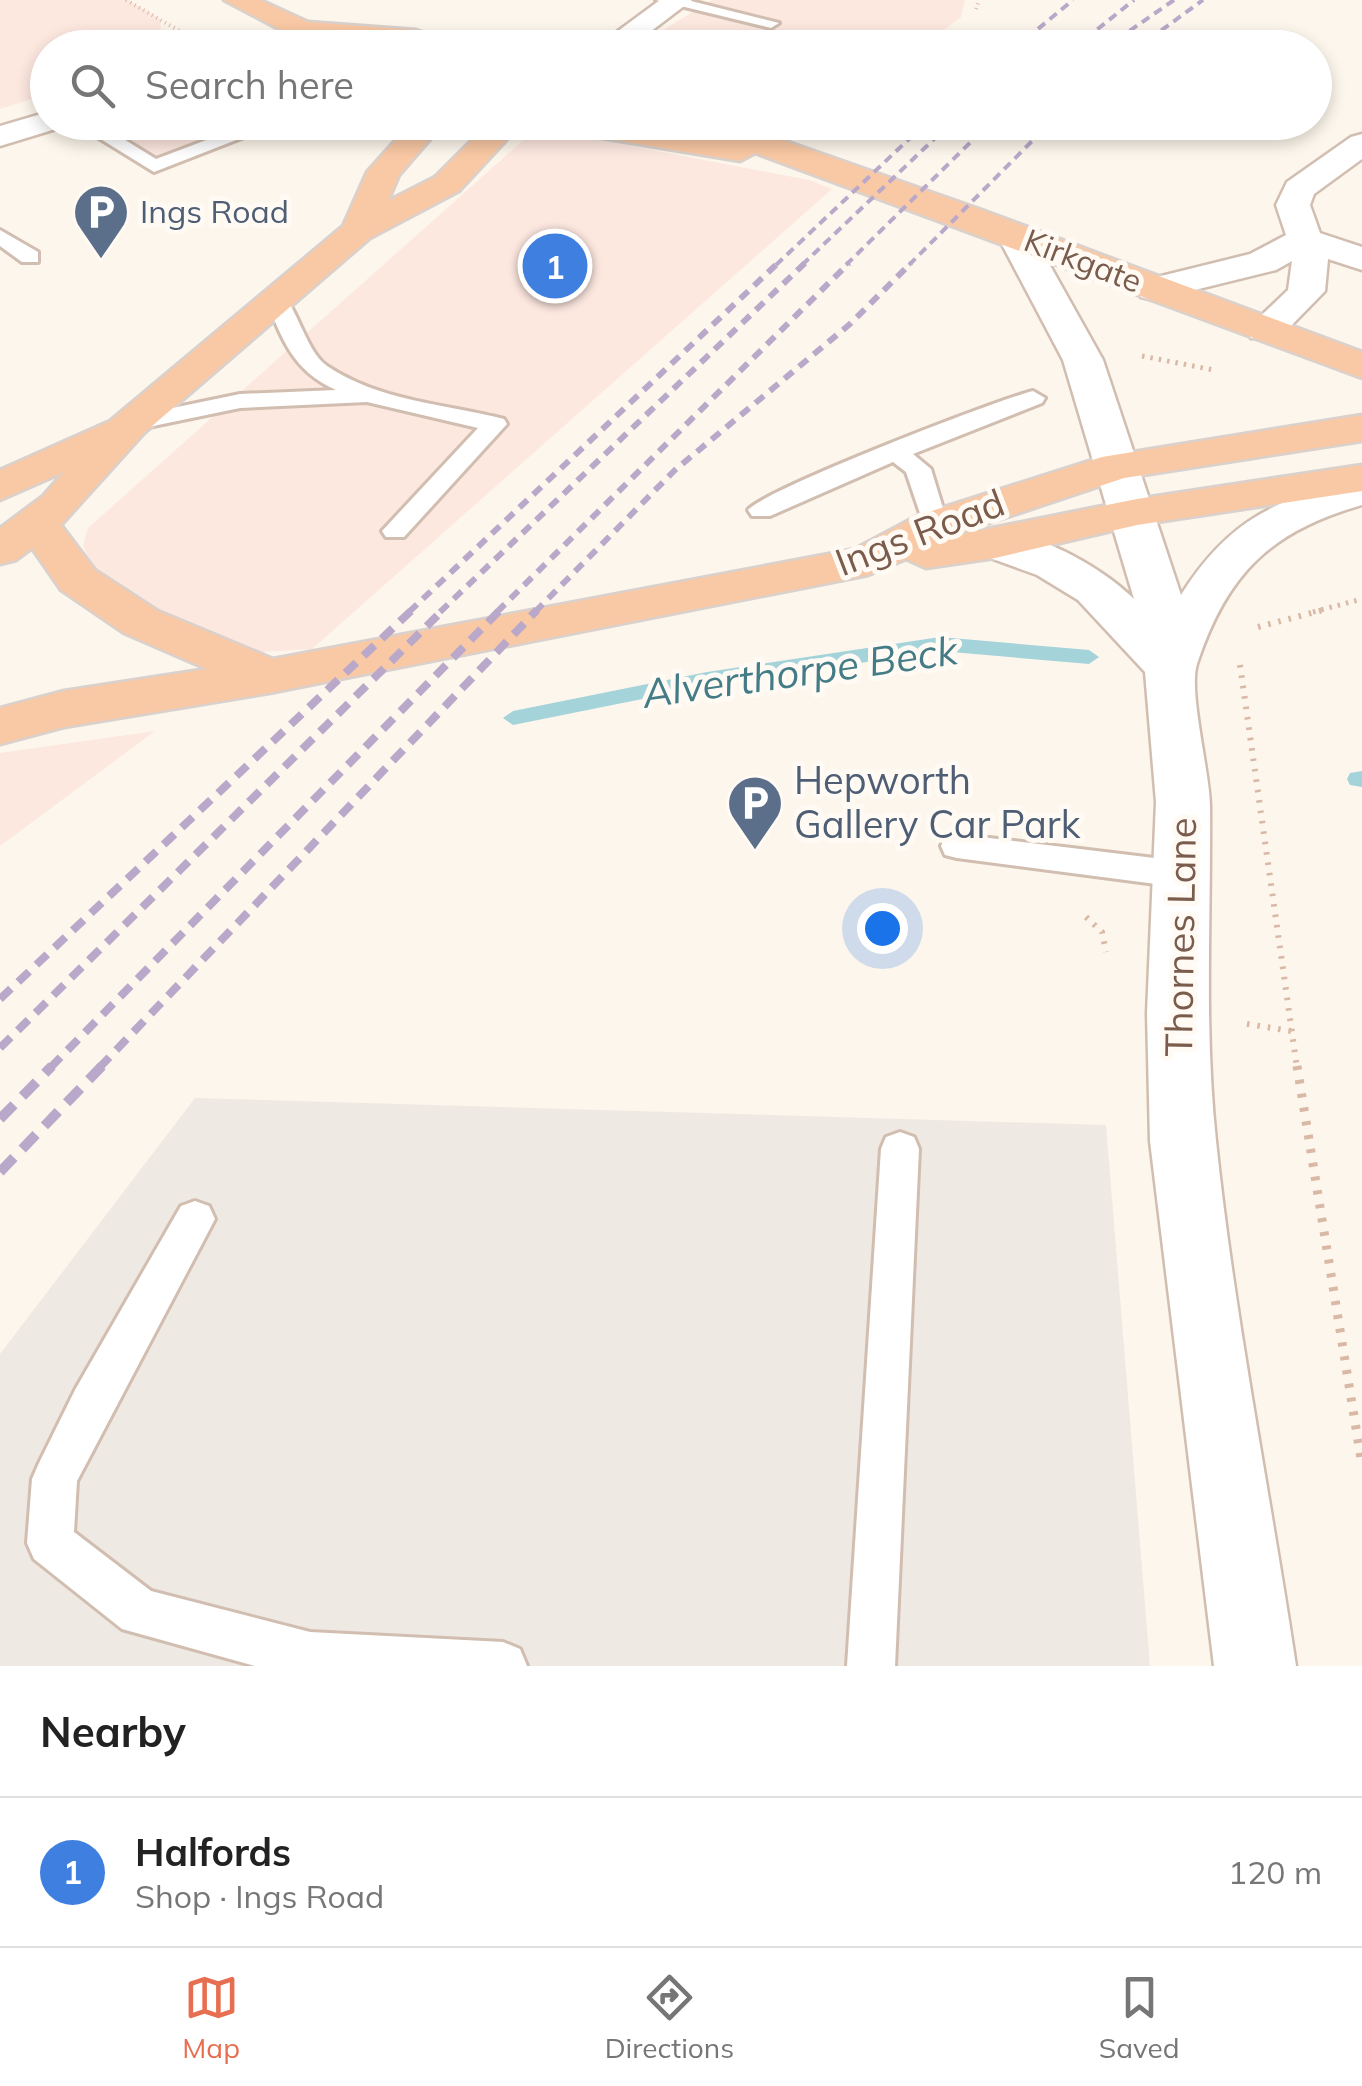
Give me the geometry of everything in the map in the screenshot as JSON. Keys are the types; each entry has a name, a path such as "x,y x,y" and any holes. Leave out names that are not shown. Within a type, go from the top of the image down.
{"highway":[{"path":"252,2 306,30"},
{"path":"358,230 384,172 413,140"},
{"path":"269,676 205,652 126,612 18,536 130,424 358,230 447,184 490,140"},
{"name":"Kirkgate","path":"678,140 802,159"},
{"name":"Kirkgate","path":"749,140 1362,366"},
{"path":"0,486 130,424"},
{"name":"Ings Road","path":"0,726 64,709 269,676 868,562 936,525 1118,466 1362,428"},
{"path":"868,562 995,544 1136,512 1362,478"},
{"name":"Ings Road","path":"0,706 64,709"}],"street":[{"path":"633,30 672,1"},
{"path":"0,136 30,126"},
{"path":"1265,330 1306,291 1310,271 1305,239 1293,205 1300,189 1362,144"},
{"name":"Thornes Lane","path":"1015,235 1076,344 1136,512 1154,575 1170,669 1183,802 1176,1013 1183,1140 1255,1666"},
{"path":"1154,289 1262,262 1305,239 1362,259"},
{"path":"995,544 1034,556 1087,580 1106,595 1170,669 1198,604 1235,548 1266,523 1300,506 1362,491"}],"lane":[{"path":"672,1 771,23"},
{"path":"111,140 154,166 224,140"},
{"path":"0,236 30,257"},
{"path":"277,298 299,352 337,382 376,397 495,424 395,531"},
{"path":"130,424 240,401 376,397"},
{"path":"761,510 998,408 1033,398"},
{"path":"894,451 918,469 936,525"},
{"path":"956,846 1179,874"},
{"path":"871,1666 900,1149"},
{"path":"195,1219 90,1405 54,1479 50,1543 139,1612 310,1656 503,1666"}],"path":[{"path":"126,0 177,30"},
{"path":"976,9 979,0"},
{"path":"1242,631 1362,599"},
{"path":"1238,649 1293,1047 1362,1465"}],"shaded area":[{"path":"0,0 128,0 160,19 160,30 30,30 30,99 0,109"},
{"path":"712,0 965,0 961,17 944,30 663,30"},
{"path":"122,140 212,140 153,162"},
{"path":"524,140 600,140 809,180 832,189 312,649 261,652 186,629 96,573 83,546 88,528"},
{"path":"155,731 0,846 0,753"},
{"path":"195,1098 1106,1125 1150,1666 0,1666 0,1354"}],"waterway":[{"name":"Alverthorpe Beck","path":"513,718 707,679 940,644 1089,657"}],"railway":[{"path":"1037,30 1073,0"},
{"path":"1096,30 1134,0"},
{"path":"1131,30 1174,0"},
{"path":"1162,30 1203,0"},
{"path":"776,265 908,140"},
{"path":"802,265 933,140"},
{"path":"846,265 973,140"},
{"path":"909,265 1033,140"},
{"path":"409,612 778,263"},
{"path":"440,612 805,263"},
{"path":"497,612 849,263"},
{"path":"535,612 675,470 850,324 909,265"},
{"path":"0,999 412,610"},
{"path":"0,1048 443,610"},
{"path":"50,1068 500,610"},
{"path":"99,1068 537,610"},
{"path":"0,1119 52,1066"},
{"path":"0,1172 102,1066"}],"place":[{"name":"Ings Road","path":"101,261"},
{"name":"Halfords","path":"555,266"},
{"name":"Hepworth Gallery Car Park","path":"755,852"}]}
